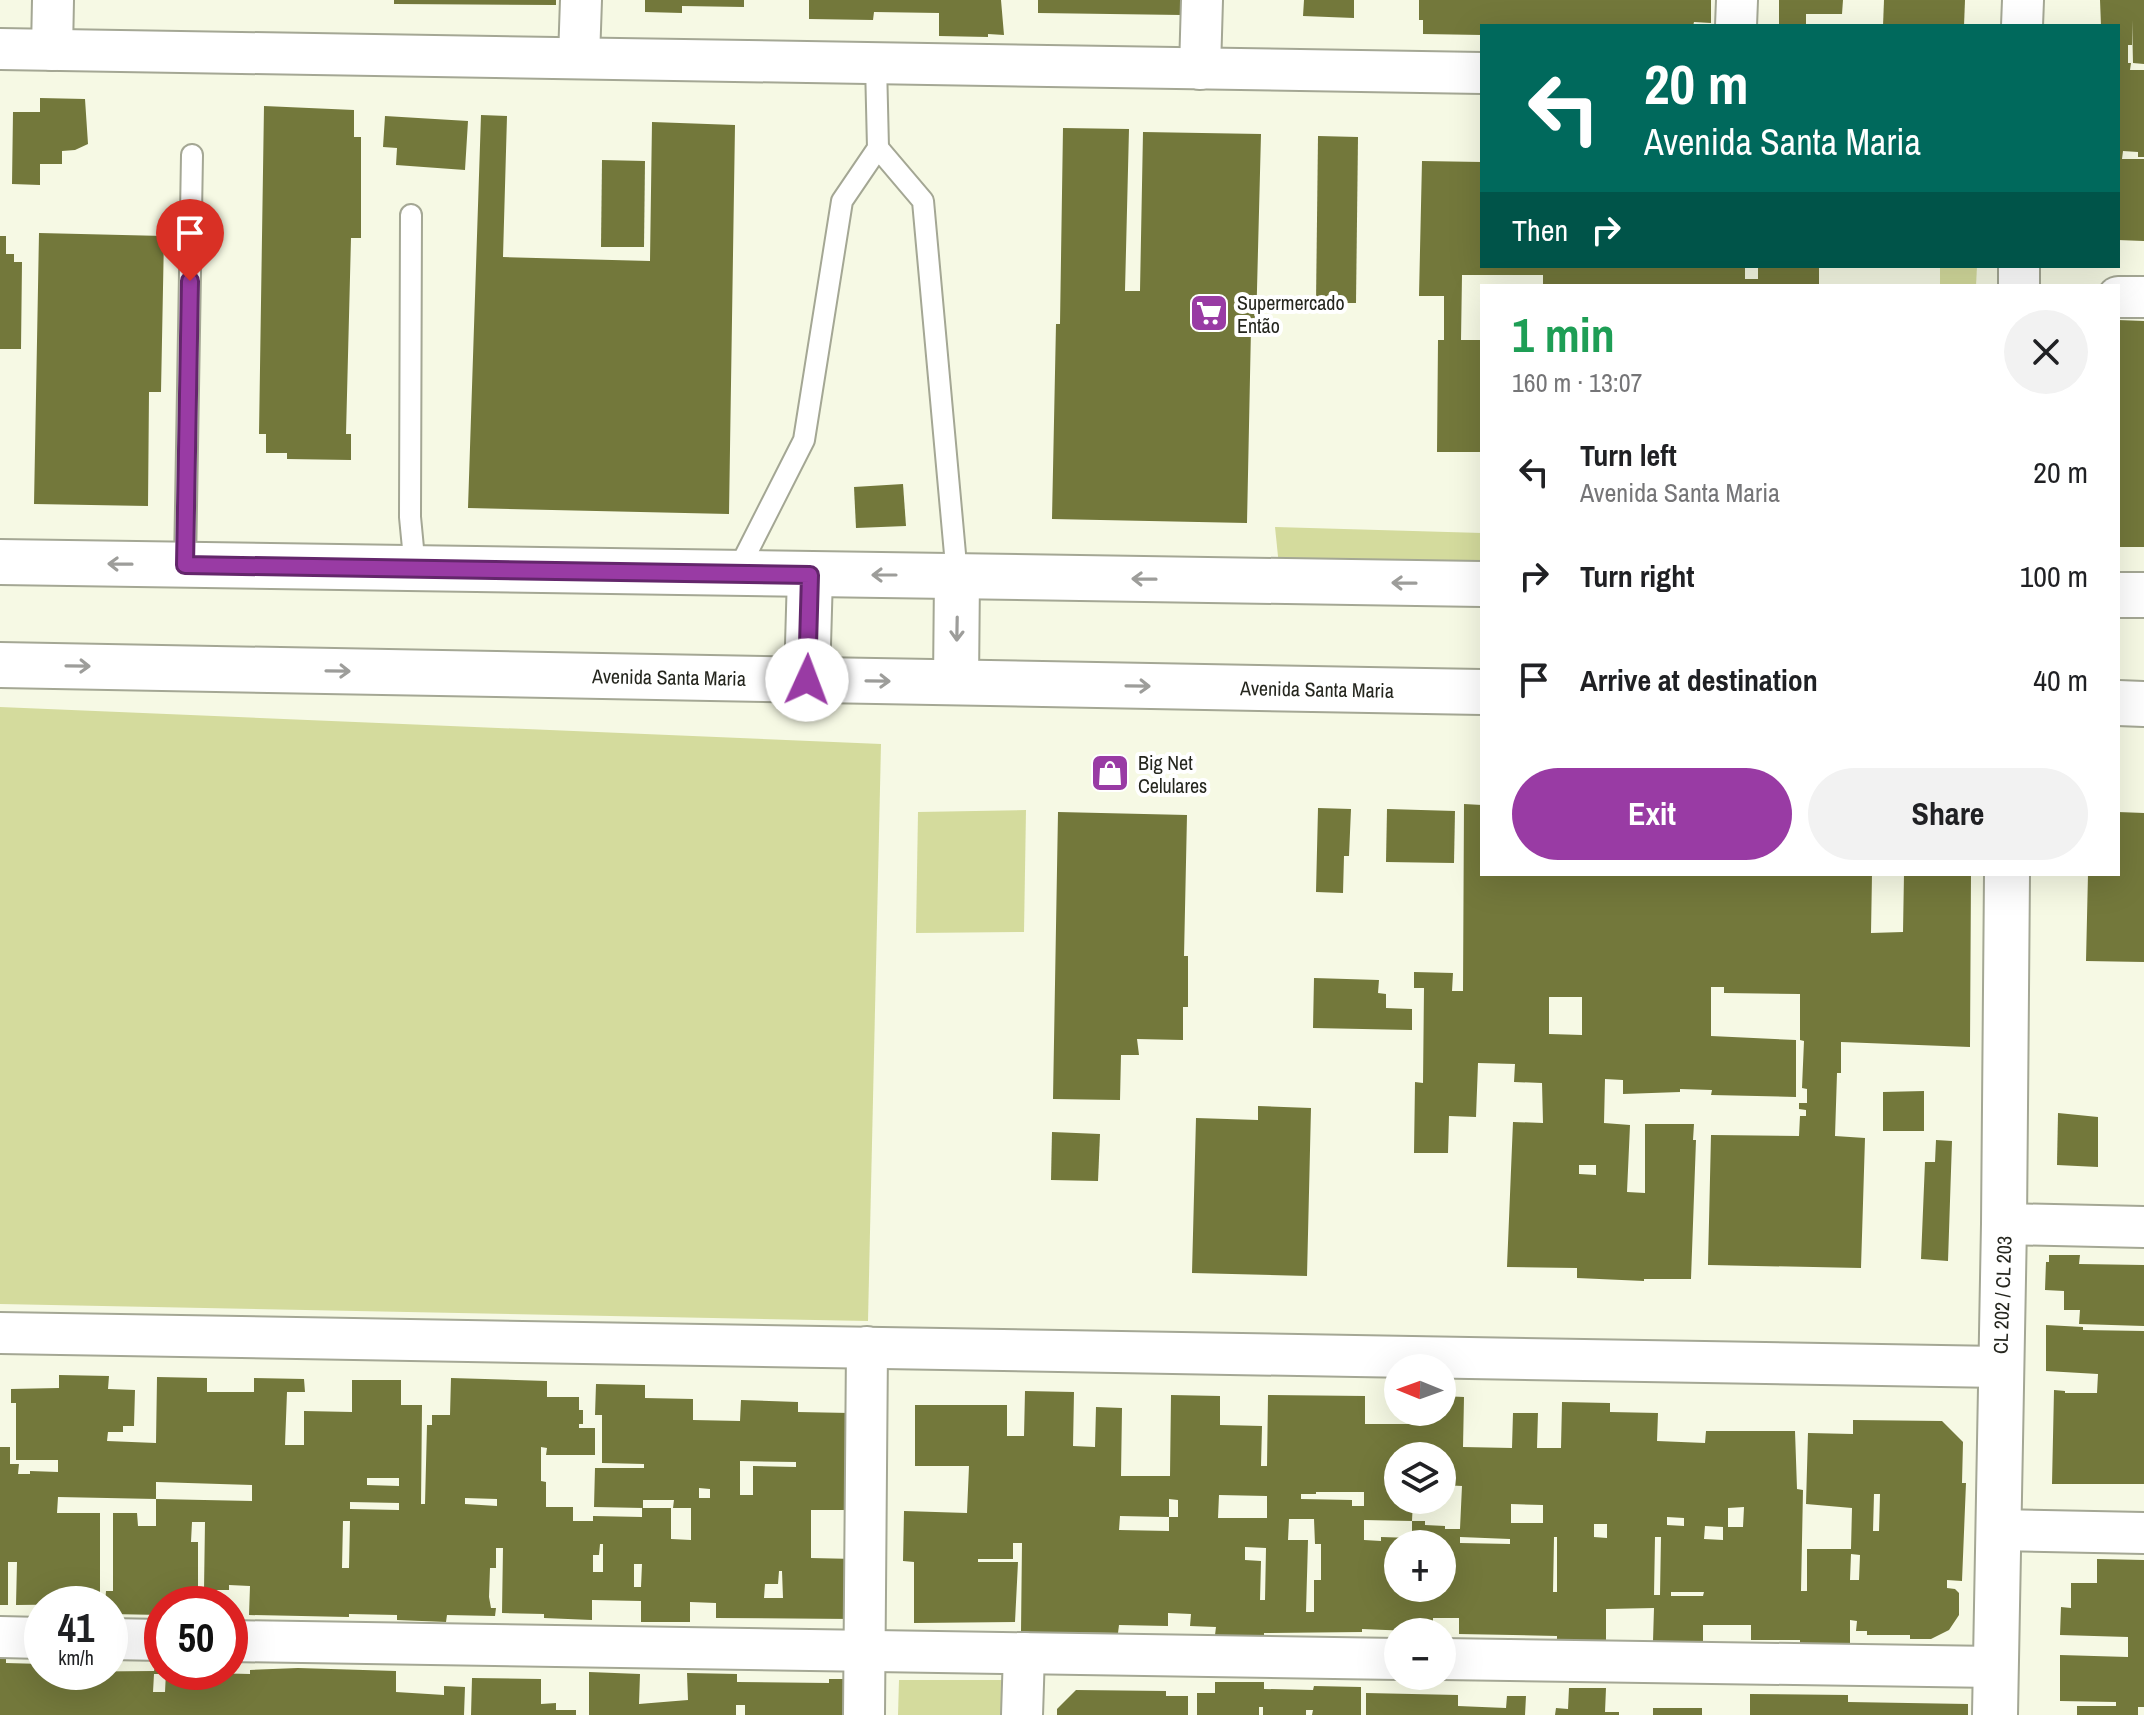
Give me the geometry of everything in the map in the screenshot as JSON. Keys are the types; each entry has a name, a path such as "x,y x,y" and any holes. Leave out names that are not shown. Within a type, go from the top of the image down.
{"main road":[{"path":"0,562 1480,584"},
{"path":"807,680 810,575"},
{"path":"956,682 957,576"},
{"path":"2120,595 2144,595"},
{"name":"Avenida Santa Maria","path":"0,665 1480,692"},
{"path":"2120,703 2144,704"},
{"name":"CL 202 / CL 203","path":"1995,1715 2007,876"}],"street":[{"path":"52,50 53,0"},
{"path":"579,58 581,0"},
{"path":"1200,69 1202,0"},
{"path":"1736,24 1737,0"},
{"path":"2022,24 2023,0"},
{"path":"0,49 1480,73"},
{"path":"2120,297 2144,297"},
{"path":"2004,1224 2144,1227"},
{"path":"0,1333 2000,1367"},
{"path":"864,1715 867,1347"},
{"path":"1999,1530 2144,1533"},
{"path":"0,1637 24,1638"},
{"path":"248,1641 1384,1659"},
{"path":"1022,1715 1024,1653"},
{"path":"1456,1659 1995,1667"}],"lane":[{"path":"736,574 804,440 842,201 878,148 876,64"},
{"path":"878,148 923,201 957,576"},
{"path":"185,565 192,155"},
{"path":"411,215 410,517 415,569"}],"green space":[{"path":"1940,268 1977,268 1976,284 1940,284"},
{"path":"1275,527 1480,533 1480,571 1279,566"},
{"path":"0,707 881,744 868,1321 0,1304"},
{"path":"1026,810 1024,932 916,933 918,812"},
{"path":"899,1680 1003,1680 1003,1715 898,1715"}],"building":[{"path":"394,0 556,0 556,5 394,4"},
{"path":"645,0 744,0 744,7 682,6 682,13 645,12"},
{"path":"809,0 1001,0 1004,35 939,36 939,13 874,12 873,20 809,19"},
{"path":"1038,0 1182,0 1182,15 1038,13"},
{"path":"1304,0 1354,0 1354,18 1303,16"},
{"path":"1419,0 1711,0 1711,23 1480,24 1480,35 1423,34 1423,20 1419,20"},
{"path":"1779,0 1843,0 1842,14 1806,14 1806,24 1779,24"},
{"path":"1884,0 1965,0 1964,24 1883,24"},
{"path":"2100,0 2144,0 2144,64 2133,63 2132,20 2128,63 2131,63 2130,70 2144,70 2144,157 2138,157 2138,152 2123,151 2122,159 2144,159 2144,241 2120,240 2120,24 2101,24"},
{"path":"40,98 85,99 88,144 75,150 62,151 62,164 40,164 40,185 12,184 13,112 40,112"},
{"path":"264,106 354,110 354,137 361,137 361,238 351,238 346,434 351,434 351,460 287,459 287,453 266,453 266,434 259,434"},
{"path":"481,115 507,116 503,257 650,261 652,122 735,125 729,514 468,508"},
{"path":"385,116 468,121 465,170 396,165 397,148 383,147"},
{"path":"1063,128 1129,129 1125,291 1140,291 1143,132 1261,134 1256,328 1251,328 1247,523 1052,519 1056,324 1060,324"},
{"path":"1318,136 1358,137 1356,303 1316,303"},
{"path":"602,160 645,161 644,247 601,247"},
{"path":"1422,161 1480,162 1480,268 1745,268 1745,279 1758,279 1758,268 1819,268 1819,284 1543,284 1543,275 1462,275 1461,340 1480,340 1480,452 1437,452 1438,340 1444,340 1444,296 1419,296"},
{"path":"39,233 164,236 161,392 149,392 148,506 34,504"},
{"path":"0,236 6,236 6,254 14,254 14,262 22,262 21,349 0,349"},
{"path":"2120,320 2144,321 2144,547 2120,547"},
{"path":"903,484 906,526 856,528 854,487"},
{"path":"1464,804 1480,805 1480,876 1872,876 1871,933 1903,932 1904,876 1971,876 1970,1047 1841,1042 1835,1136 1865,1138 1861,1268 1708,1265 1711,1135 1799,1136 1800,1116 1806,1116 1806,1110 1799,1109 1799,1103 1807,1103 1807,1089 1802,1088 1804,1041 1800,1040 1800,994 1724,993 1724,987 1711,987 1711,1036 1796,1040 1796,1097 1711,1095 1712,1090 1680,1089 1680,1092 1623,1094 1623,1080 1605,1079 1604,1123 1630,1125 1627,1192 1645,1193 1645,1124 1694,1124 1691,1279 1644,1281 1577,1278 1577,1268 1507,1267 1513,1122 1543,1123 1542,1083 1514,1082 1515,1064 1478,1063 1476,1117 1449,1116 1448,1153 1414,1153 1415,1082 1423,1083 1424,988 1414,988 1414,972 1453,973 1452,991 1463,991","holes":["1549,997 1582,997 1582,1035 1549,1034","1579,1165 1596,1165 1596,1175 1579,1174"]},
{"path":"1318,808 1351,809 1349,856 1344,856 1343,893 1316,892"},
{"path":"1387,809 1455,811 1454,863 1386,862"},
{"path":"1058,812 1187,815 1184,956 1188,956 1188,1007 1183,1007 1183,1040 1137,1039 1139,1055 1121,1055 1120,1100 1053,1099"},
{"path":"2120,812 2144,813 2144,962 2086,961 2088,876 2120,876"},
{"path":"1314,978 1379,980 1378,993 1386,994 1386,1008 1412,1009 1412,1030 1313,1028"},
{"path":"1924,1091 1924,1131 1883,1131 1883,1092"},
{"path":"1258,1106 1311,1108 1307,1276 1192,1273 1196,1118 1258,1120"},
{"path":"2058,1113 2098,1117 2098,1167 2057,1165"},
{"path":"1052,1132 1100,1134 1098,1181 1051,1180"},
{"path":"1936,1140 1952,1141 1948,1261 1921,1259 1925,1162 1935,1162"},
{"path":"2049,1255 2080,1255 2079,1264 2144,1265 2144,1326 2079,1324 2080,1310 2064,1310 2064,1291 2045,1290"},
{"path":"2046,1325 2083,1327 2083,1330 2144,1331 2144,1484 2052,1484 2054,1390 2097,1393 2098,1374 2046,1371"},
{"path":"59,1375 109,1376 108,1389 135,1390 134,1426 123,1426 123,1432 108,1432 107,1441 156,1443 157,1377 207,1378 207,1392 254,1392 254,1378 304,1379 305,1392 287,1392 285,1445 304,1445 304,1411 352,1412 352,1380 401,1380 401,1405 422,1405 421,1504 425,1504 427,1425 432,1425 432,1415 450,1415 451,1378 547,1381 547,1397 579,1397 583,1424 579,1424 579,1428 595,1428 595,1455 546,1455 547,1448 541,1447 541,1481 546,1482 546,1507 573,1507 573,1521 593,1521 593,1516 642,1517 643,1508 594,1507 595,1468 644,1468 644,1464 602,1463 602,1415 595,1415 596,1384 645,1385 645,1398 693,1399 693,1420 740,1421 741,1400 798,1402 798,1412 850,1413 849,1510 811,1510 811,1558 855,1559 854,1619 716,1618 716,1603 690,1602 690,1622 641,1622 641,1601 592,1600 592,1620 502,1613 503,1548 496,1548 496,1568 490,1568 489,1597 491,1608 496,1608 495,1616 447,1615 446,1622 397,1620 397,1615 249,1615 250,1586 204,1586 205,1522 192,1522 191,1542 198,1542 198,1586 144,1586 144,1615 128,1614 128,1586 113,1586 113,1513 137,1513 138,1526 156,1526 156,1499 58,1497 57,1513 100,1513 100,1586 24,1586 24,1605 16,1605 17,1562 8,1562 8,1605 0,1605 0,1447 10,1447 10,1464 19,1464 18,1474 58,1472 58,1460 16,1460 16,1403 11,1403 11,1389 59,1388","holes":["740,1461 796,1462 796,1467 753,1466 753,1495 740,1495","367,1478 399,1478 399,1486 367,1485","156,1482 252,1485 252,1501 156,1499","699,1488 710,1489 710,1498 699,1498","465,1498 497,1499 497,1506 465,1504","643,1500 674,1500 673,1508 691,1508 691,1540 671,1539 671,1508 643,1508","350,1502 399,1503 399,1510 350,1509","343,1521 350,1521 349,1568 342,1568","600,1544 603,1544 603,1572 593,1572 593,1555 599,1555","634,1564 642,1564 641,1587 634,1587","779,1571 782,1571 783,1598 764,1598 765,1584 778,1584"]},
{"path":"1025,1391 1074,1392 1073,1446 1095,1447 1096,1407 1122,1408 1121,1476 1170,1476 1171,1395 1220,1396 1220,1425 1262,1426 1261,1466 1267,1466 1268,1395 1365,1396 1365,1424 1384,1426 1456,1426 1456,1397 1464,1397 1463,1447 1512,1448 1513,1413 1538,1413 1537,1448 1561,1448 1562,1402 1610,1403 1610,1412 1658,1413 1657,1441 1705,1443 1706,1431 1795,1431 1797,1489 1803,1490 1801,1591 1807,1591 1807,1549 1851,1549 1852,1508 1806,1504 1808,1433 1853,1434 1853,1420 1942,1421 1963,1442 1962,1483 1966,1483 1962,1581 1947,1580 1947,1588 1959,1593 1959,1615 1949,1630 1931,1639 1910,1639 1910,1635 1867,1635 1867,1631 1856,1631 1857,1621 1850,1620 1850,1645 1800,1645 1800,1640 1751,1640 1751,1625 1703,1625 1703,1641 1653,1641 1654,1608 1606,1609 1606,1642 1557,1641 1557,1636 1459,1634 1459,1618 1384,1618 1384,1630 1362,1629 1362,1632 1215,1635 1216,1627 1190,1626 1191,1614 1168,1613 1168,1626 1119,1625 1118,1633 1021,1632 1022,1543 1013,1543 1013,1559 978,1559 978,1562 1018,1562 1015,1622 914,1623 914,1562 903,1561 904,1511 967,1513 969,1466 915,1466 915,1405 1007,1405 1007,1436 1024,1436","holes":["1364,1492 1364,1506 1352,1506 1352,1500 1301,1499 1301,1494","1874,1494 1880,1494 1879,1531 1873,1531","1219,1495 1267,1496 1267,1518 1218,1518","1169,1499 1178,1500 1178,1517 1169,1517","1511,1504 1543,1505 1543,1523 1511,1523","1744,1507 1743,1527 1728,1527 1728,1508","1120,1516 1169,1517 1169,1531 1119,1530","1667,1517 1684,1518 1684,1526 1667,1525","1289,1519 1314,1519 1315,1544 1321,1544 1321,1580 1314,1580 1314,1612 1306,1612 1308,1540 1288,1540","1594,1524 1607,1524 1607,1538 1594,1537","1705,1526 1723,1527 1723,1540 1704,1539","1460,1537 1510,1539 1510,1544 1460,1543","1554,1537 1557,1537 1557,1592 1553,1592","1655,1537 1661,1537 1660,1595 1654,1595","1245,1547 1266,1548 1265,1600 1260,1600 1261,1561 1245,1560","1851,1554 1860,1555 1859,1580 1850,1580","1671,1592 1704,1592 1703,1596 1671,1596"]},
{"path":"2097,1559 2144,1560 2144,1707 2138,1707 2138,1715 2077,1715 2077,1706 2116,1706 2116,1702 2060,1701 2060,1655 2128,1657 2128,1637 2060,1635 2061,1607 2071,1608 2071,1583 2097,1583"},
{"path":"0,1658 6,1658 6,1663 24,1664 24,1690 128,1690 128,1671 144,1671 144,1690 153,1692 248,1690 250,1670 298,1668 396,1671 396,1692 444,1695 444,1686 465,1687 464,1715 0,1715"},
{"path":"589,1672 640,1674 639,1704 688,1700 687,1673 737,1674 737,1682 829,1683 829,1679 852,1679 851,1715 745,1715 745,1705 736,1705 736,1715 589,1715"},
{"path":"472,1678 541,1679 541,1704 556,1703 556,1710 576,1710 576,1715 471,1715"},
{"path":"1215,1682 1264,1682 1264,1689 1361,1687 1361,1715 1312,1715 1313,1710 1306,1710 1306,1715 1263,1715 1263,1707 1259,1707 1259,1715 1197,1715 1197,1693 1215,1693"},
{"path":"1569,1688 1606,1688 1605,1712 1619,1712 1619,1715 1555,1715 1556,1708 1568,1709"},
{"path":"1076,1690 1166,1691 1166,1696 1188,1696 1188,1715 1057,1715 1057,1709"},
{"path":"1366,1693 1458,1695 1458,1706 1506,1708 1507,1696 1526,1696 1525,1715 1366,1715"},
{"path":"1750,1694 1848,1695 1848,1702 1968,1704 1968,1715 1750,1715"},
{"path":"1653,1708 1702,1708 1702,1715 1653,1715"}],"place":[{"name":"Supermercado Então","path":"1209,313"},
{"name":"Big Net Celulares","path":"1110,773"}],"route":[{"path":"190,281 185,565 810,575 807,680"}]}
